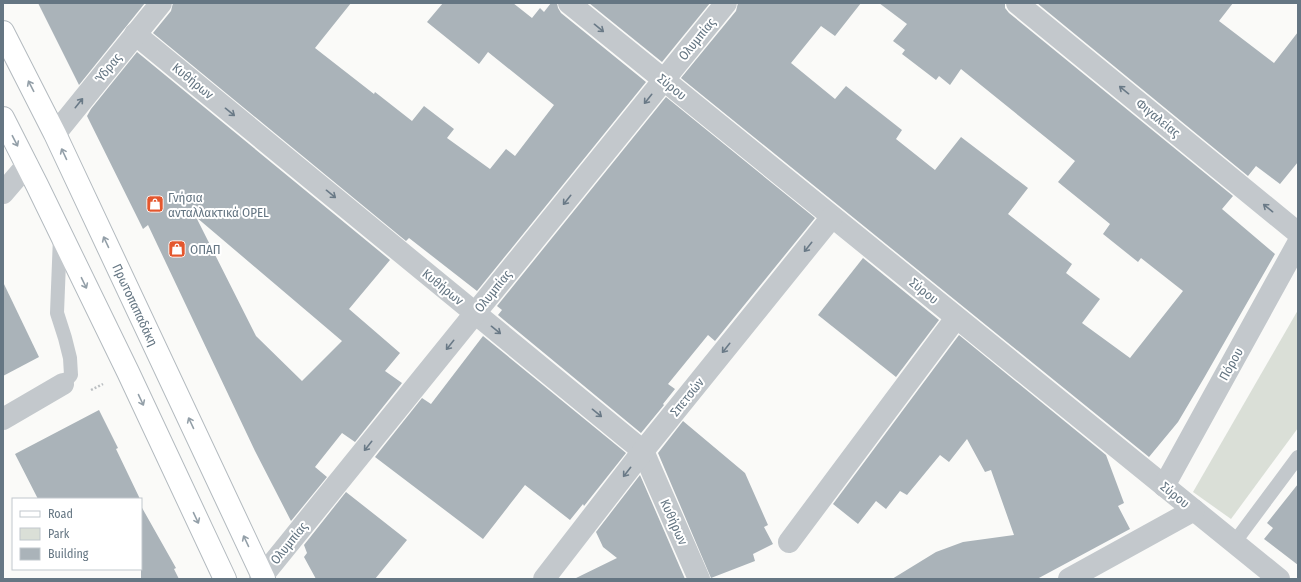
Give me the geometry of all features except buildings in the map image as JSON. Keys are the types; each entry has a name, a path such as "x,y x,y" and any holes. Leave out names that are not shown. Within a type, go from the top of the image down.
{"main road":[{"name":"Πρωτοπαπαδάκη","path":"3,32 55,134 262,578"},
{"path":"3,118 128,372 225,579"}],"street":[{"name":"Ύδρας","path":"55,134 161,3"},
{"name":"Σύρου","path":"569,3 1279,579"},
{"name":"Ολυμπίας","path":"262,578 726,3"},
{"name":"Φιγαλείας","path":"1017,3 1298,233"},
{"name":"Κυθήρων","path":"135,34 643,451 699,579"},
{"path":"3,193 27,165"},
{"name":"Σπετσών","path":"544,579 643,451 832,217"},
{"name":"Πόρου","path":"1164,486 1298,243"},
{"path":"789,542 956,318"},
{"path":"3,419 63,384"},
{"path":"1069,579 1194,510"}],"lane":[{"path":"60,234 57,313 70,358 71,374 63,384"},
{"path":"1234,543 1298,457"}],"path":[{"path":"63,384 85,393 128,372"}],"green space":[{"path":"1298,310 1298,428 1231,519 1193,492"}],"place":[{"name":"Γνήσια ανταλλακτικά OPEL","path":"155,204"},
{"name":"ΟΠΑΠ","path":"177,249"}]}
